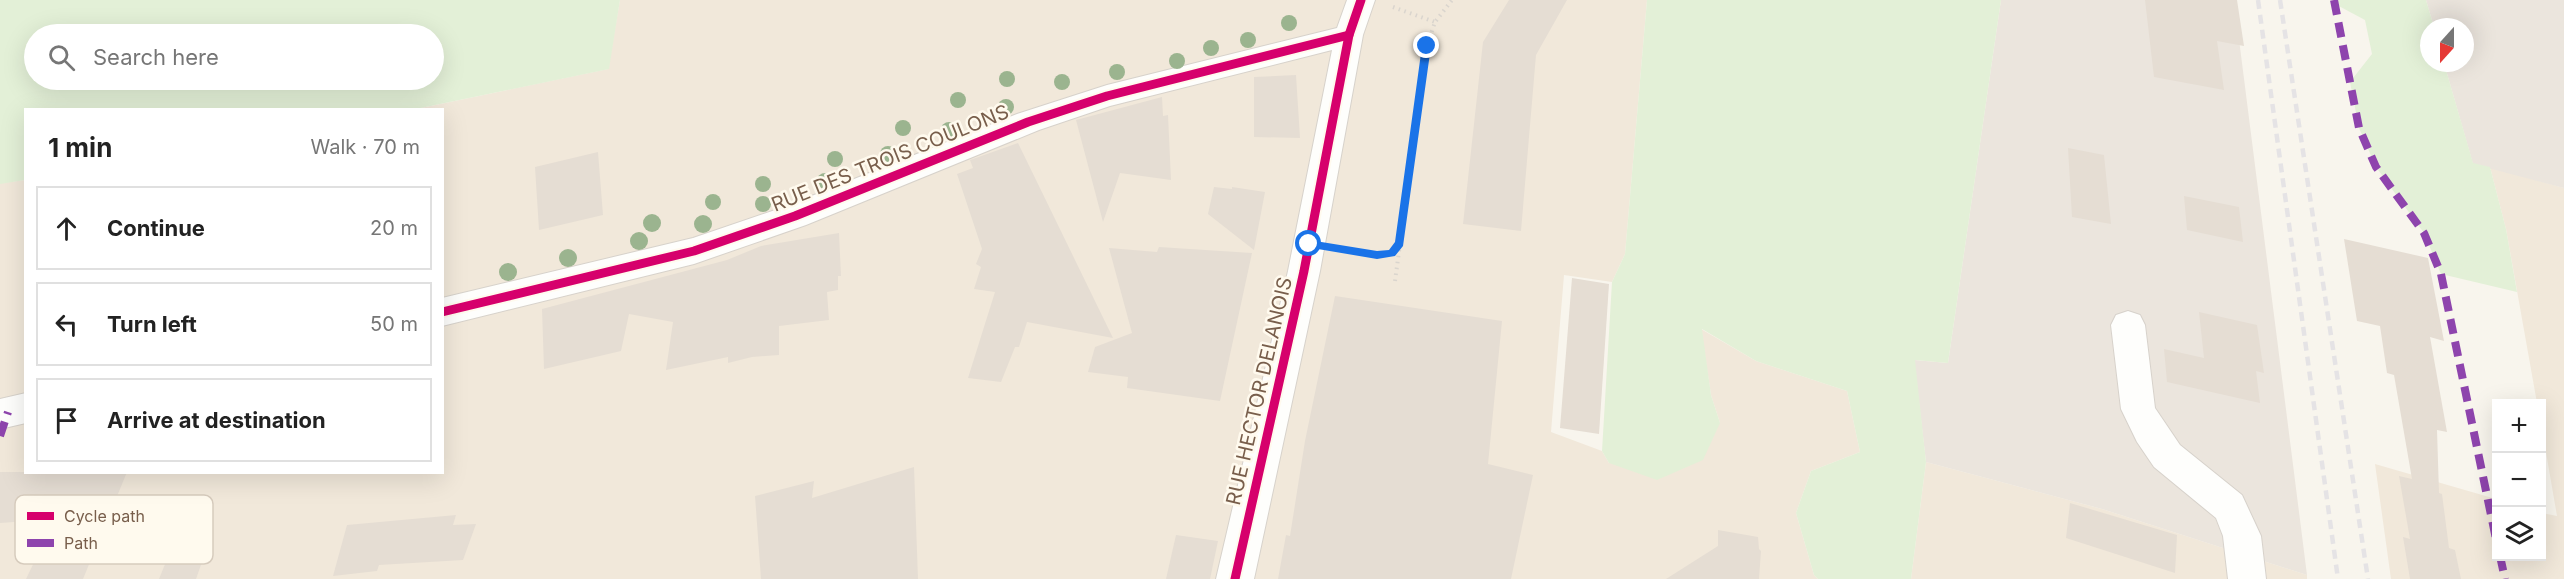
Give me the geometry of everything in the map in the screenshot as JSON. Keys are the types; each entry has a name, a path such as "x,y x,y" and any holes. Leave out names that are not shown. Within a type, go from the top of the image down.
{"street":[{"name":"RUE HECTOR DELANOIS","path":"1235,579 1309,244 1349,35 1373,2"},
{"name":"RUE DES TROIS COULONS","path":"444,312 704,248 795,216 1028,122 1073,107 1107,96 1349,35"},
{"path":"2128,325 2138,410 2149,431 2167,456 2229,507 2242,536 2247,579"},
{"path":"0,414 24,408"}],"path":[{"path":"1395,281 1427,46 1435,22 1452,0"},
{"path":"1373,2 1435,22"},
{"path":"1309,244 1377,255 1392,254 1400,244"}],"shaded area":[{"path":"620,0 1647,0 1625,254 1612,282 1564,275 1551,432 1602,451 1609,463 1720,423 1711,395 1701,329 1756,361 1847,391 1860,452 1811,471 1796,513 1814,575 1818,579 0,579 0,84 2,183 24,180 24,474 444,474 444,108 421,108 608,69"},
{"path":"2001,0 2234,0 2307,575 2102,509 1926,462 1914,360 1948,363"},
{"path":"2426,0 2564,0 2564,188 2473,164 2447,72 2474,72 2474,18 2431,18"},
{"path":"2490,167 2564,188 2564,579 2391,579 2375,464 2492,498 2492,561 2546,561 2546,514 2557,516 2546,452 2546,399 2536,399 2506,229"},
{"path":"1926,462 2102,509 2307,575 2307,579 1911,579"}],"green space":[{"path":"0,0 620,0 609,69 421,108 24,108 24,180 0,184"},
{"path":"1647,0 2001,0 1948,363 1915,360 1926,462 1911,579 1818,579 1814,575 1796,513 1811,471 1860,452 1847,391 1756,361 1702,329 1711,395 1720,423 1703,460 1657,480 1609,463 1602,451 1612,282 1625,254"},
{"path":"2334,0 2426,0 2431,18 2420,18 2420,72 2447,72 2473,163 2490,167 2506,229 2517,292 2441,274 2424,233 2376,167 2359,128 2350,82 2372,54 2365,20 2335,4"}],"building":[{"path":"1509,0 1567,0 1536,55 1521,231 1463,224 1483,42"},
{"path":"2145,0 2237,0 2244,46 2217,41 2224,90 2154,77"},
{"path":"1296,75 1300,138 1254,137 1254,77"},
{"path":"1162,97 1163,116 1168,115 1171,180 1120,173 1103,222 1076,120"},
{"path":"1018,143 1113,338 1027,322 1019,347 1015,347 1001,382 968,378 995,292 974,289 981,267 976,264 982,249 957,174 973,168 970,160"},
{"path":"2068,148 2104,155 2111,224 2072,217"},
{"path":"598,152 603,215 539,230 535,167"},
{"path":"1214,187 1265,192 1254,250 1208,214"},
{"path":"2184,196 2239,207 2243,242 2187,230"},
{"path":"839,233 841,276 838,276 838,290 827,292 829,320 779,326 779,355 752,357 728,363 728,357 666,370 673,322 629,314 621,351 544,369 542,309 727,260 761,246"},
{"path":"2344,239 2428,258 2444,341 2430,337 2447,432 2437,430 2439,493 2442,494 2449,548 2455,550 2461,579 2410,579 2403,537 2410,539 2399,476 2412,479 2394,375 2387,373 2380,326 2357,321"},
{"path":"1159,247 1252,253 1220,401 1127,388 1128,377 1088,372 1095,347 1132,333 1109,248 1157,252"},
{"path":"1572,278 1609,284 1599,434 1560,428"},
{"path":"1335,296 1502,321 1488,464 1533,475 1511,579 1278,579 1286,535 1290,536 1305,441"},
{"path":"2199,312 2257,325 2264,373 2256,371 2260,403 2167,382 2164,349 2204,358"},
{"path":"914,467 918,579 761,579 755,496 814,481 812,498"},
{"path":"0,472 126,474 118,495 15,495 15,522 0,523"},
{"path":"2070,503 2177,535 2175,573 2066,538"},
{"path":"456,515 453,525 476,524 463,560 379,565 377,571 333,576 347,525"},
{"path":"1718,530 1758,537 1761,551 1759,579 1666,579 1718,546"},
{"path":"1176,535 1218,541 1210,579 1166,579"},
{"path":"33,564 89,564 83,579 26,579"},
{"path":"165,564 201,564 196,579 159,579"}],"railway":[{"path":"2258,0 2338,579"},
{"path":"2280,0 2368,579"}],"marked path":[{"path":"2334,0 2359,128 2376,167 2424,233 2441,274 2492,520"},
{"path":"0,436 8,412"},
{"path":"2501,561 2505,579"}],"cycle path":[{"path":"1235,579 1304,271 1349,35 1361,0"},
{"path":"444,312 694,251 795,216 1028,122 1107,96 1349,35"}],"route":[{"path":"1309,244 1377,255 1392,254 1400,244 1427,46"}]}
